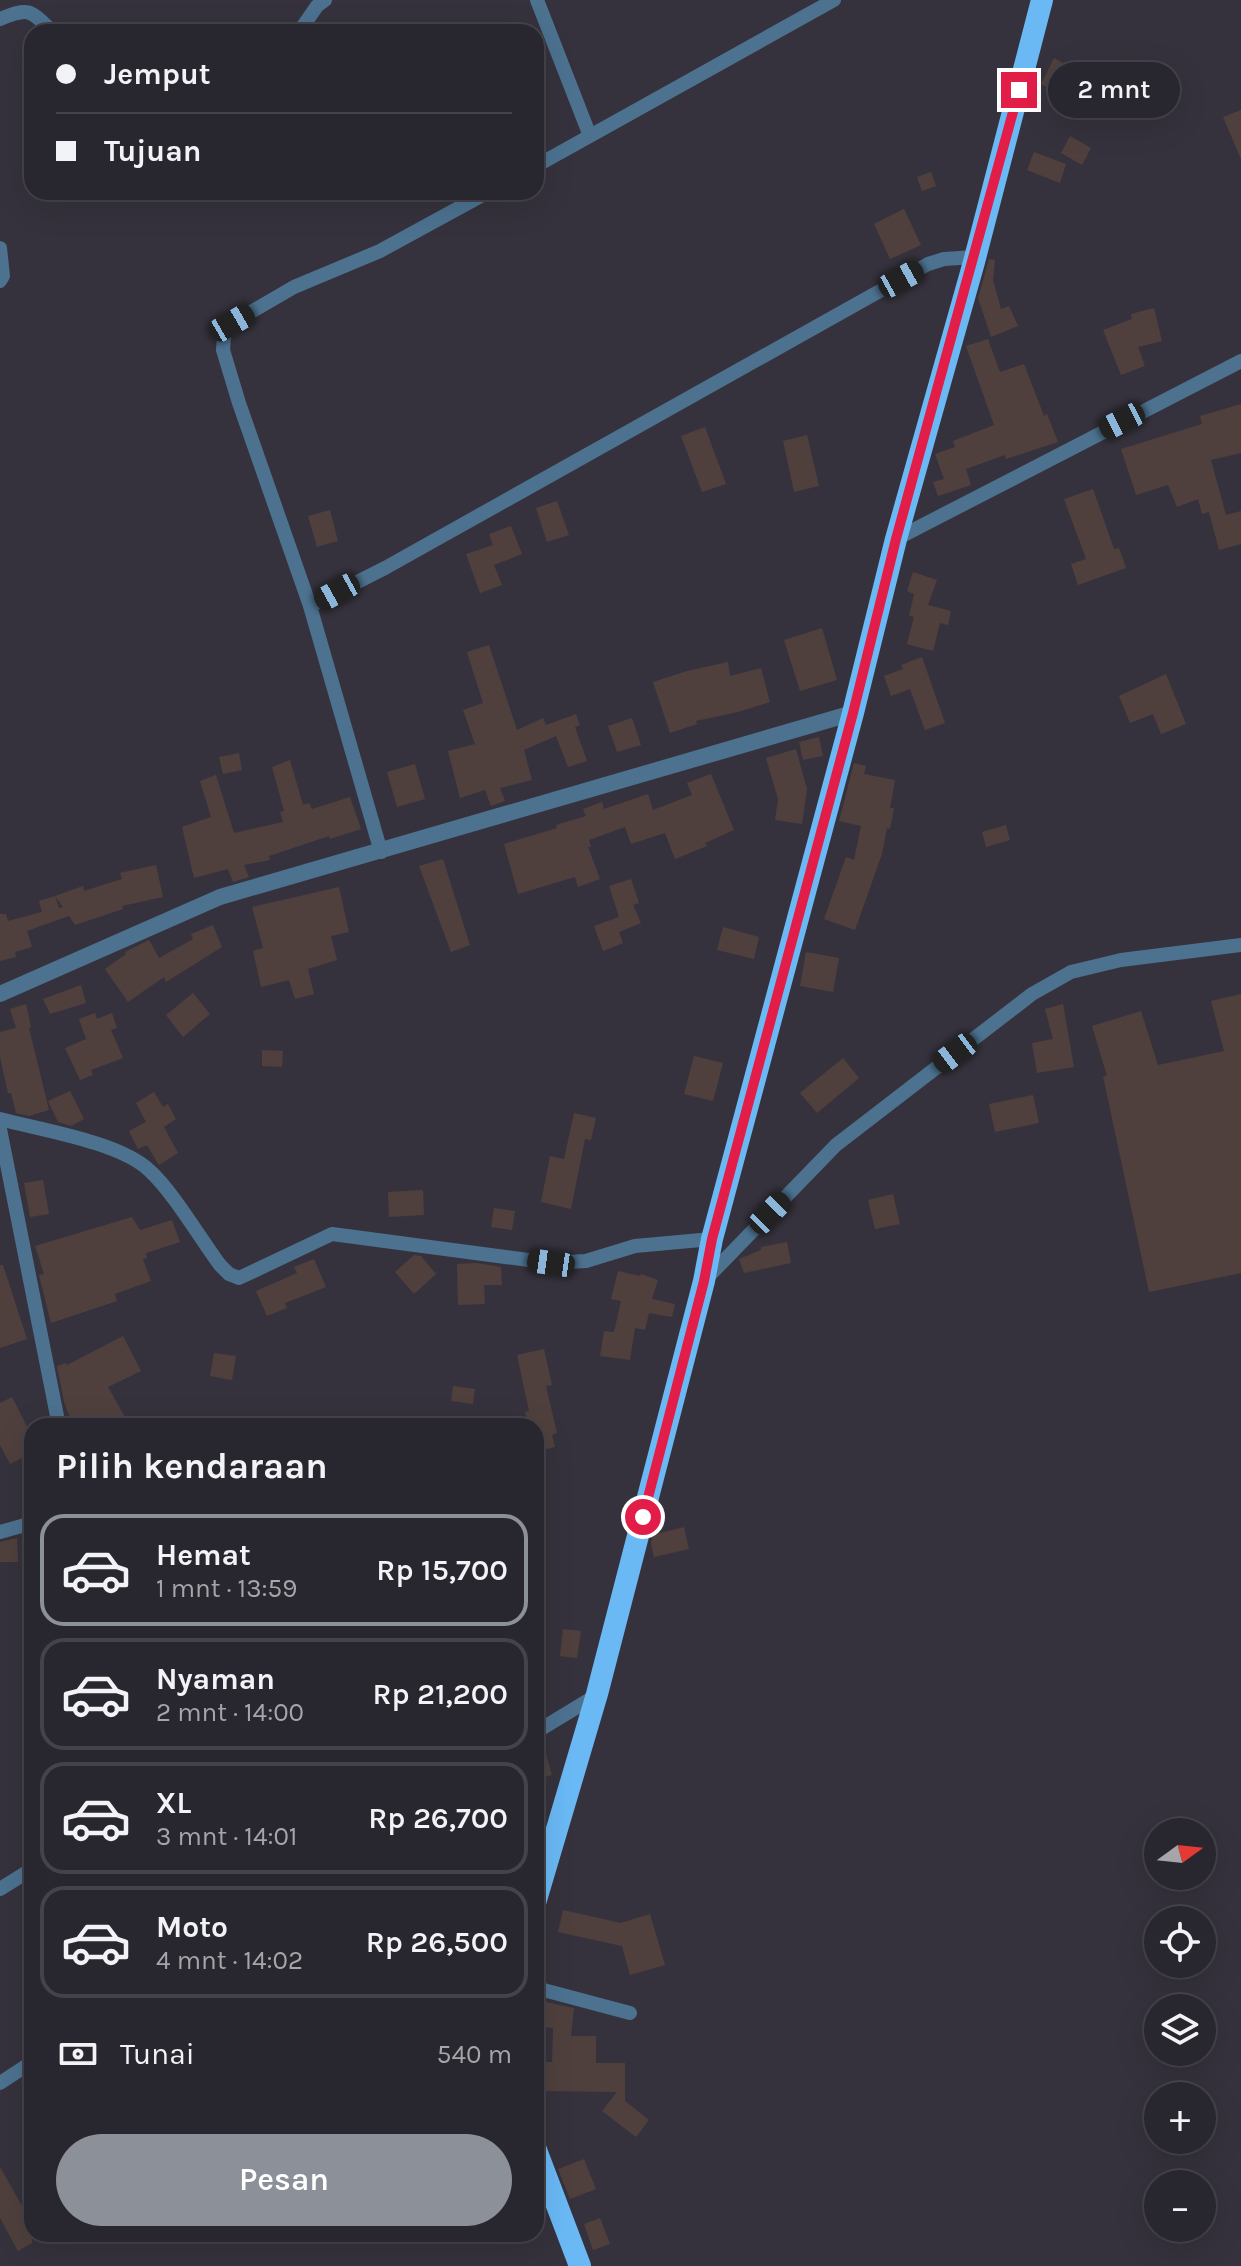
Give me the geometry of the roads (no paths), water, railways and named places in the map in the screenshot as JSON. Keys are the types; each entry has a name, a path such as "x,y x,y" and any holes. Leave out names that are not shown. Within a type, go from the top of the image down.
{"highway":[{"path":"544,1873 597,1694 704,1281 712,1239 1042,0"},
{"path":"544,2171 580,2264"}],"street":[{"path":"305,24 325,0"},
{"path":"537,0 590,136"},
{"path":"544,162 834,0"},
{"path":"0,19 24,9 45,24"},
{"path":"381,852 310,606 239,403 223,350 224,336 232,323 294,287 380,251 473,200"},
{"path":"0,248 3,276 0,281"},
{"path":"310,606 385,568 928,264 944,259 975,257"},
{"path":"896,539 1241,361"},
{"path":"0,994 220,897 853,713"},
{"path":"704,1281 836,1145 1032,994 1071,972 1121,960 1241,945"},
{"path":"0,1119 119,1151 139,1161 156,1177 220,1265 239,1278 332,1234 551,1263 586,1261 635,1246 712,1239"},
{"path":"0,1129 57,1418"},
{"path":"0,1532 24,1525"},
{"path":"544,1727 597,1694"},
{"path":"0,1889 24,1874"},
{"path":"544,1990 630,2013"},
{"path":"0,2083 24,2067"}]}
